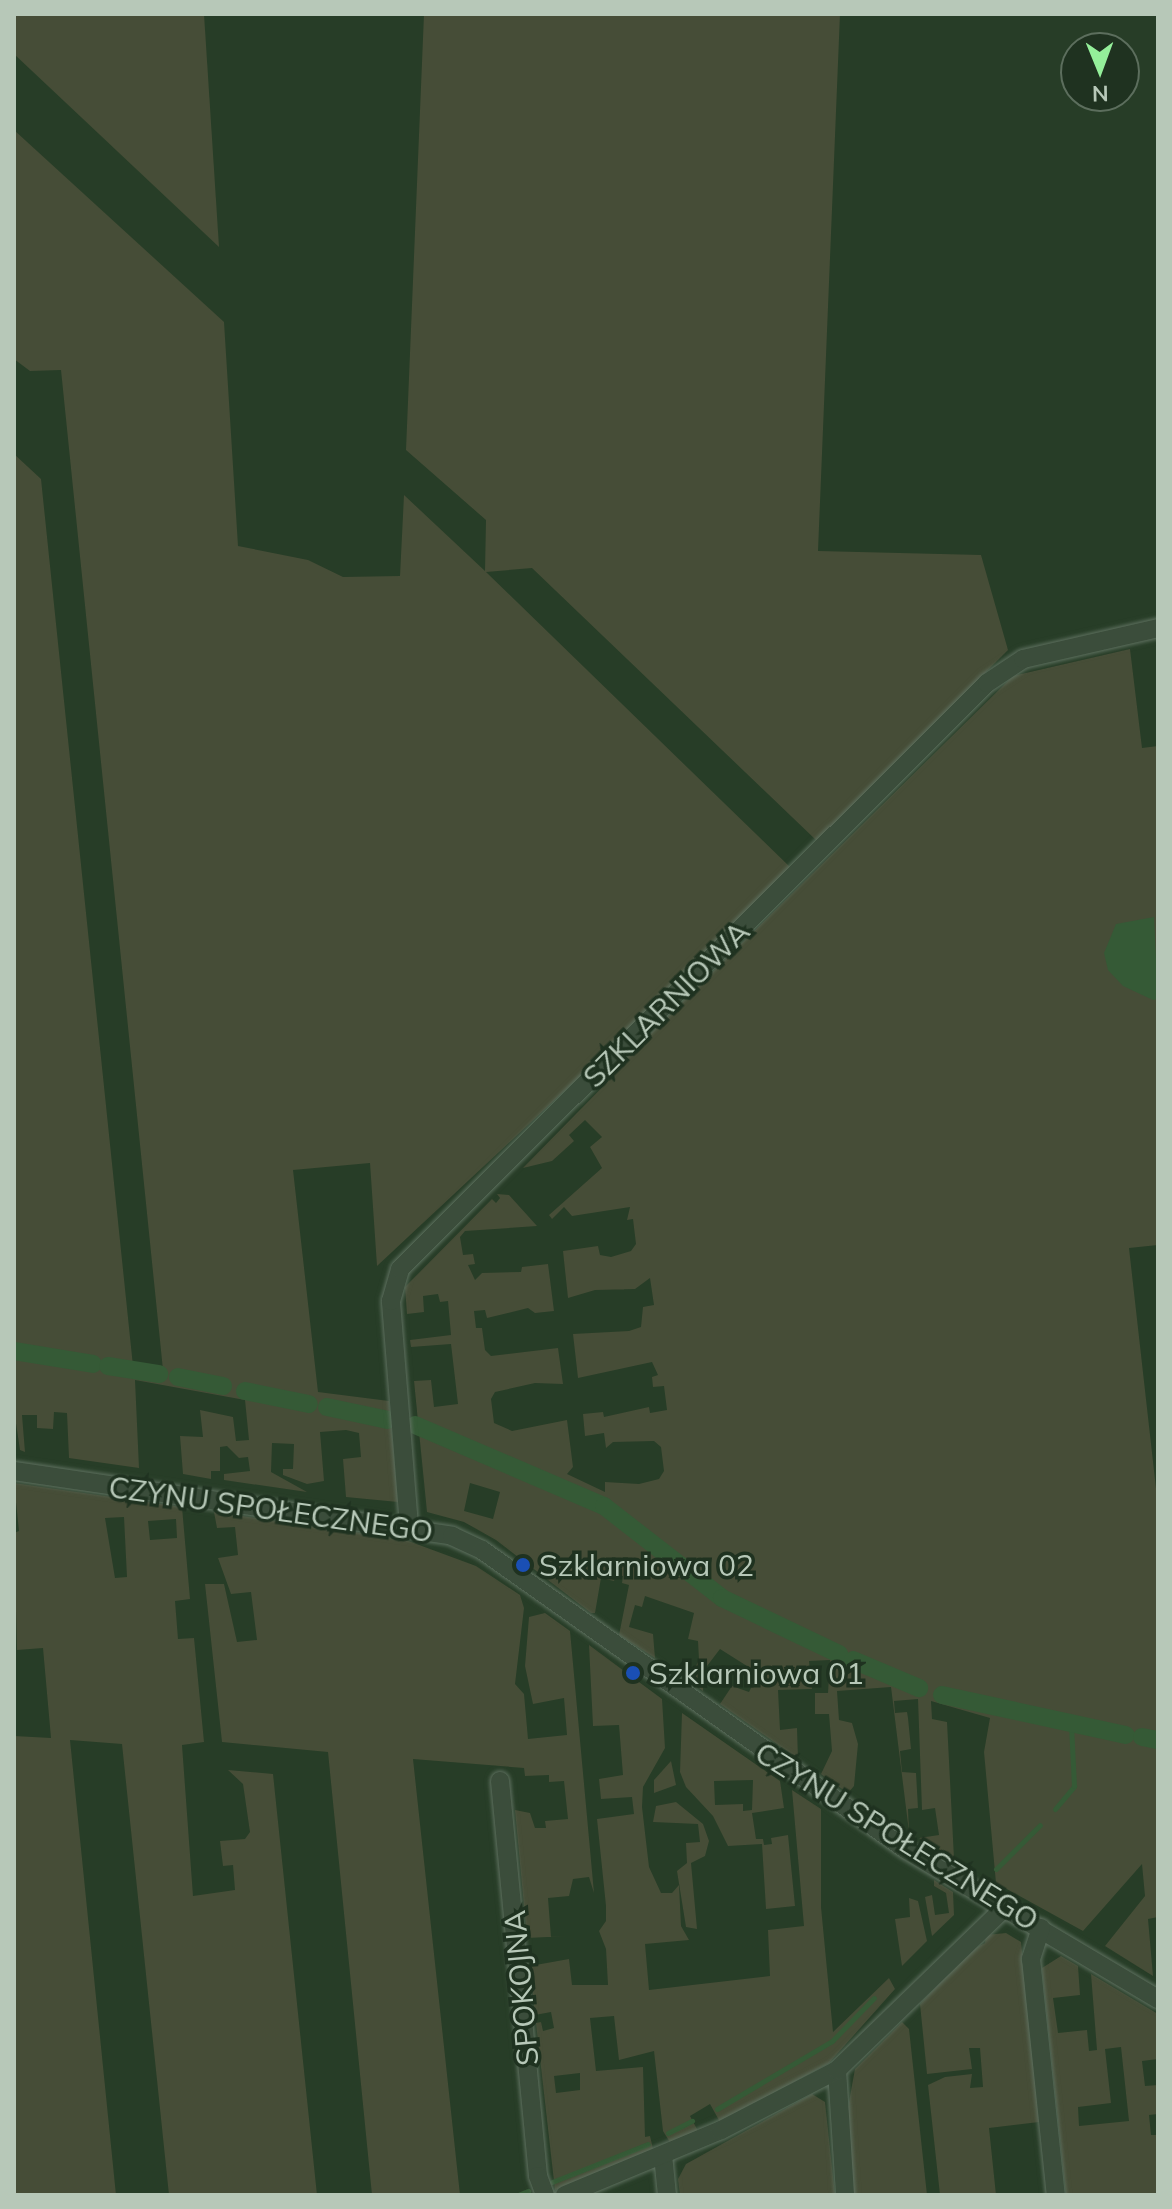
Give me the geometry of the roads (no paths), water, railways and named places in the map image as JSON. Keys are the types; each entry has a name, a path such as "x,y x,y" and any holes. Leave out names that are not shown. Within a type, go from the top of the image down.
{"street":[{"name":"SZKLARNIOWA","path":"409,1526 391,1301 400,1269 987,683 1023,659 1158,628"},
{"name":"CZYNU SPOŁECZNEGO","path":"14,1471 409,1526 452,1536 482,1550 905,1849 1006,1906 1158,1999"},
{"name":"SPOKOJNA","path":"500,1781 538,2176 545,2195"},
{"path":"565,2195 663,2155 837,2070 1006,1906"},
{"path":"1041,1928 1031,1959 1056,2195"},
{"path":"837,2070 845,2195"},
{"path":"663,2155 667,2195"}],"waterway":[{"path":"14,1351 93,1364"},
{"path":"108,1366 159,1374"},
{"path":"178,1377 223,1386"},
{"path":"245,1391 309,1404"},
{"path":"327,1407 388,1420"},
{"path":"415,1425 604,1506 722,1598 839,1654"},
{"path":"853,1660 919,1688"},
{"path":"942,1695 1126,1735"},
{"path":"1055,1809 1074,1786 1071,1724"},
{"path":"1142,1737 1158,1740"},
{"path":"996,1869 1040,1825"},
{"path":"717,2109 832,2041 874,1998"},
{"path":"668,2133 692,2121"},
{"path":"552,2182 648,2144"},
{"path":"518,2195 528,2191"}],"place":[{"name":"Szklarniowa 02","path":"523,1565"},
{"name":"Szklarniowa 01","path":"633,1673"}]}
